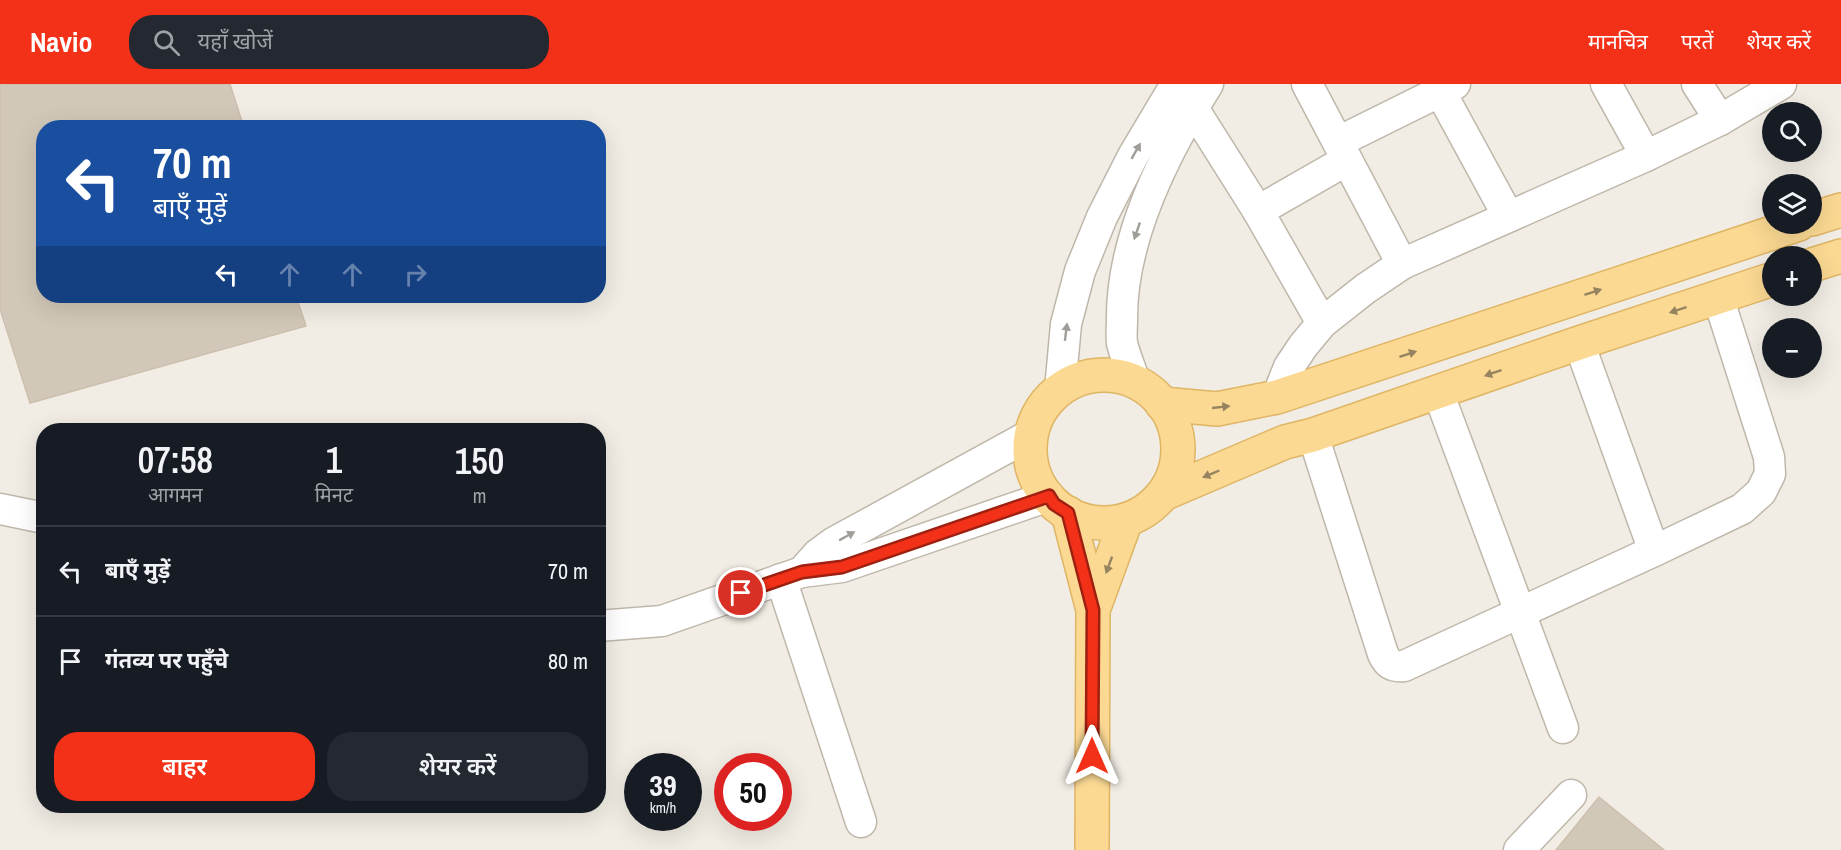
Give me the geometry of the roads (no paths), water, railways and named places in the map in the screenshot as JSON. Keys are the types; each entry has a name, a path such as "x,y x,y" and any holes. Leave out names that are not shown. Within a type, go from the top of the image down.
{"main road":[{"path":"1822,216 1841,210"},
{"path":"1162,404 1217,409 1277,397 1769,234"},
{"path":"1822,262 1841,256"},
{"path":"1163,494 1285,442 1313,435 1762,283"},
{"path":"1097,376 1116,376 1135,382 1162,404 1172,421 1177,439 1178,459 1173,477 1163,494 1146,510 1126,520 1109,523 1091,522 1075,517 1058,505 1039,484 1031,459 1032,434 1037,417 1047,402 1060,390 1077,380 1097,376"},
{"path":"1058,505 1093,610 1092,850"},
{"path":"1093,610 1126,520"}],"street":[{"path":"1060,390 1066,324 1080,271 1107,206 1133,156 1176,84"},
{"path":"1307,84 1402,264"},
{"path":"1606,84 1646,156"},
{"path":"1697,84 1720,120"},
{"path":"1277,397 1289,367 1322,323 1365,289 1402,264 1646,156 1720,120 1781,84"},
{"path":"1258,211 1343,151 1448,88 1508,216"},
{"path":"1200,96 1258,211 1322,323"},
{"path":"1135,382 1122,342 1122,294 1128,260 1152,188 1200,96"},
{"path":"1313,435 1379,643 1387,662 1395,667 1404,666 1742,509 1761,492 1770,474 1769,457 1718,297"},
{"path":"1579,343 1654,551"},
{"path":"1438,392 1563,728"},
{"path":"791,575 833,543 1032,434"},
{"path":"606,625 662,621 791,575 842,567 1058,505"},
{"path":"0,509 36,516"},
{"path":"791,575 861,822"},
{"path":"1520,850 1571,795"}]}
